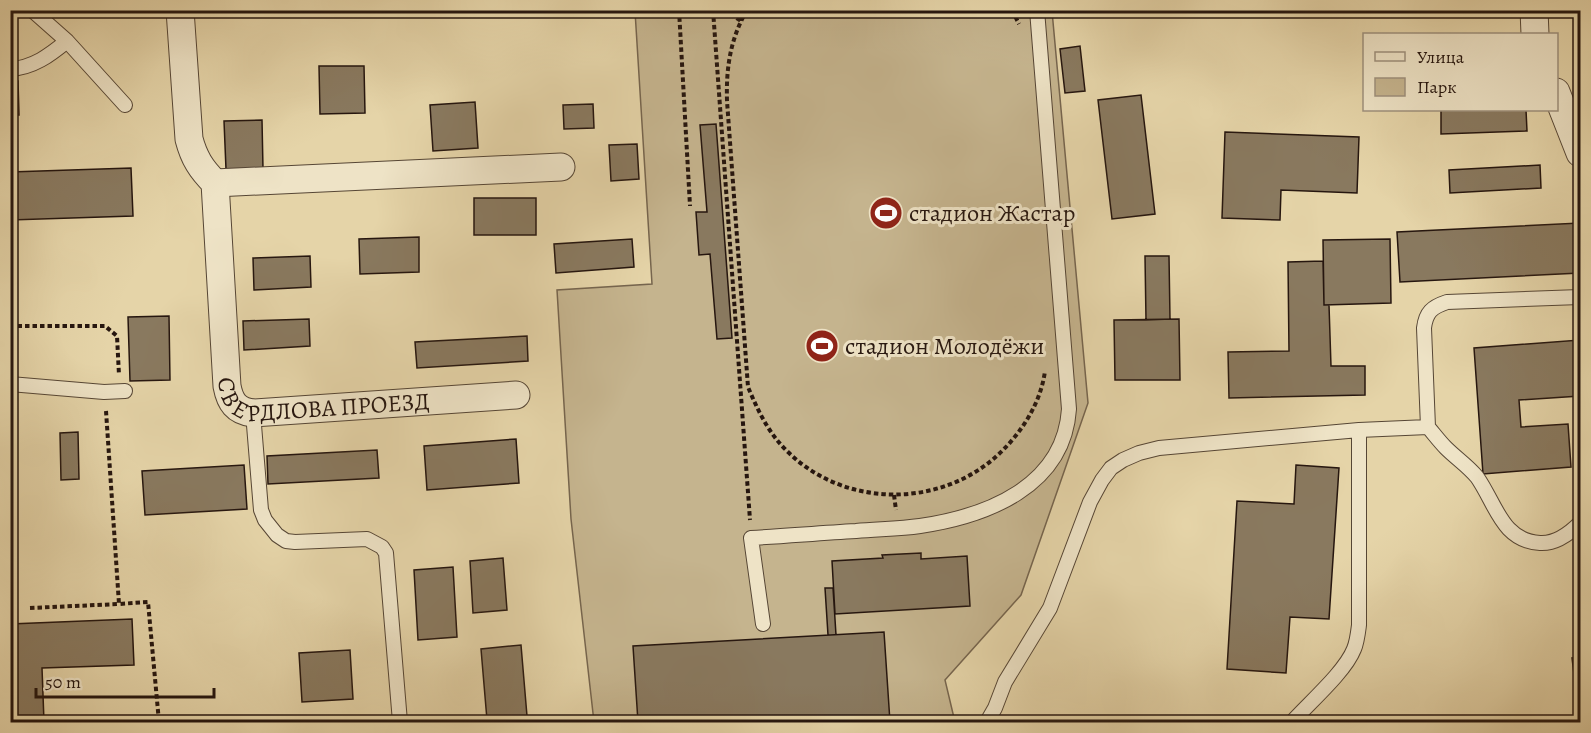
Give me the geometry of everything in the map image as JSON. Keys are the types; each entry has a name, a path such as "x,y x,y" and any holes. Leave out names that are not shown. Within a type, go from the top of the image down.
{"street":[{"path":"180,10 189,139 193,155 201,169 215,183 561,167"},
{"path":"1534,10 1535,33"},
{"path":"1558,95 1581,153"},
{"name":"СВЕРДЛОВА ПРОЕЗД","path":"215,183 227,386 229,397 234,405 243,412 516,395"}],"lane":[{"path":"32,10 67,41 125,105"},
{"path":"764,624 751,538 920,526 975,513 1002,502 1037,480 1057,454 1068,428 1069,409 1037,10"},
{"path":"10,69 32,65 46,58 67,41"},
{"path":"1581,297 1447,302 1437,305 1430,311 1424,328 1428,427 1447,449 1476,476 1497,513 1516,537 1529,543 1545,543 1561,539 1581,523"},
{"path":"10,384 104,392 122,391"},
{"path":"253,413 261,510 269,528 286,541 367,540 382,547 386,553 400,723"},
{"path":"987,723 1005,682 1050,608 1090,502 1111,468 1139,453 1159,448 1359,430 1428,427"},
{"path":"1292,723 1343,667 1354,650 1357,638 1359,626 1359,430"}],"path":[{"path":"679,10 690,206"},
{"path":"713,10 751,538"},
{"path":"724,10 741,21"},
{"path":"747,10 732,45 726,73 727,101 748,387 757,410 771,433 810,470 835,483 863,492 903,495 921,493 949,486 974,474 1013,440 1028,419 1038,397 1046,366"},
{"path":"10,326 105,326 117,336 122,391"},
{"path":"104,392 119,604"},
{"path":"30,608 148,602 159,723"}],"green space":[{"name":"стадион Молодёжи","path":"635,11 1052,11 1088,403 1021,595 945,680 955,722 594,722 571,519 557,290 652,284"}],"building":[{"path":"1269,10 1404,10 1269,14"},
{"path":"1080,46 1085,91 1065,93 1060,49"},
{"path":"319,66 364,66 365,113 320,114"},
{"path":"10,81 18,81 19,115 10,115"},
{"path":"1141,95 1155,214 1112,219 1098,100"},
{"path":"475,102 478,148 433,151 430,105"},
{"path":"593,104 594,128 564,129 563,105"},
{"path":"1441,111 1526,111 1527,131 1441,134"},
{"path":"262,120 263,169 226,169 224,121"},
{"path":"716,124 732,338 717,339 710,254 699,255 696,212 707,212 700,125"},
{"path":"1225,132 1359,137 1357,193 1281,190 1280,220 1222,218"},
{"path":"637,144 639,179 611,181 609,145"},
{"path":"1540,165 1541,188 1450,193 1449,170"},
{"path":"131,168 133,216 10,220 10,172"},
{"path":"474,198 536,198 536,235 474,235"},
{"path":"1580,223 1580,273 1400,282 1397,232"},
{"path":"419,237 419,272 360,274 359,239"},
{"path":"632,239 634,267 556,273 554,244"},
{"path":"1390,239 1391,303 1324,305 1323,240"},
{"path":"310,256 311,287 254,290 253,258"},
{"path":"1145,256 1169,256 1170,319 1146,320"},
{"path":"1323,261 1324,305 1329,305 1331,366 1365,366 1365,395 1229,398 1228,352 1289,351 1288,262"},
{"path":"169,316 170,380 130,381 128,317"},
{"path":"309,319 310,346 244,350 243,321"},
{"path":"1179,319 1180,380 1115,380 1114,320"},
{"path":"527,336 528,361 417,368 415,342"},
{"path":"1580,340 1580,396 1519,400 1521,427 1568,424 1571,467 1483,474 1474,348"},
{"path":"78,432 79,479 61,480 60,433"},
{"path":"516,439 519,483 427,490 424,446"},
{"path":"377,450 379,478 268,484 267,456"},
{"path":"244,465 247,509 145,515 142,471"},
{"path":"1296,465 1339,468 1329,619 1290,617 1286,673 1227,669 1237,501 1294,504"},
{"path":"921,553 921,559 967,556 970,606 835,614 832,561"},
{"path":"503,558 507,610 473,613 470,561"},
{"path":"453,567 457,637 418,640 414,570"},
{"path":"825,588 833,588 836,635 828,635"},
{"path":"132,619 134,665 42,668 44,722 10,722 10,624"},
{"path":"884,632 890,722 638,722 633,646"},
{"path":"521,645 527,716 487,720 481,649"},
{"path":"350,650 353,699 302,702 299,653"},
{"path":"1580,657 1580,689 1576,690 1572,658"}],"place":[{"name":"стадион Жастар","path":"886,213"},
{"name":"стадион Молодёжи","path":"822,346"}]}
